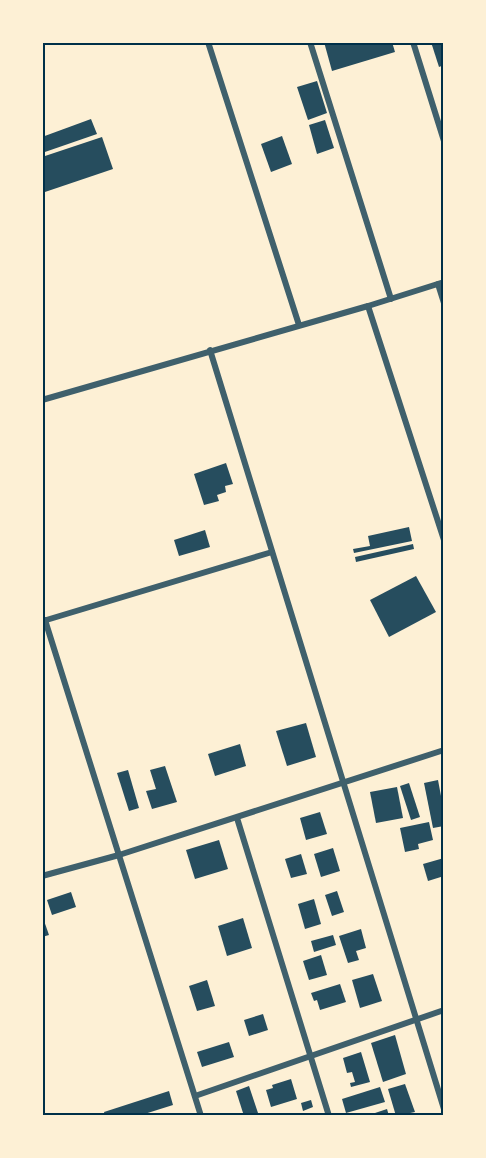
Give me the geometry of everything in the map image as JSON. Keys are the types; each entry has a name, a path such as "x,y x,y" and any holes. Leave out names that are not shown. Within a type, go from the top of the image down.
{"street":[{"path":"208,42 299,325"},
{"path":"310,42 391,299"},
{"path":"413,42 444,141"},
{"path":"42,400 441,283 444,303"},
{"path":"368,306 444,540"},
{"path":"210,350 444,1109"},
{"path":"201,1116 44,621 272,552"},
{"path":"42,876 119,855 444,750"},
{"path":"237,818 329,1116"},
{"path":"195,1096 444,1010"}],"building":[{"path":"324,42 392,42 395,52 332,71"},
{"path":"431,42 444,42 444,65 439,67"},
{"path":"317,81 327,113 308,120 297,87"},
{"path":"91,119 97,134 42,153 42,137"},
{"path":"325,120 334,148 317,154 309,125"},
{"path":"282,136 292,164 271,172 261,144"},
{"path":"102,137 113,169 42,193 42,157"},
{"path":"226,463 233,484 225,486 226,492 217,495 219,501 204,505 194,474"},
{"path":"409,527 412,541 354,553 353,549 370,546 368,536"},
{"path":"205,530 210,547 179,556 174,540"},
{"path":"413,544 414,549 356,562 355,557"},
{"path":"416,576 436,612 389,637 370,600"},
{"path":"306,723 316,757 287,766 276,731"},
{"path":"240,744 246,766 215,776 208,754"},
{"path":"165,766 177,802 152,809 146,791 156,789 150,770"},
{"path":"128,770 139,808 129,811 117,773"},
{"path":"438,780 444,812 444,826 433,828 424,783"},
{"path":"409,783 420,817 411,820 400,786"},
{"path":"397,787 403,818 376,823 370,792"},
{"path":"320,812 327,834 306,840 300,818"},
{"path":"429,822 433,840 418,844 419,849 405,852 400,828"},
{"path":"219,840 228,869 195,879 186,850"},
{"path":"333,848 340,871 321,877 314,854"},
{"path":"301,854 307,874 291,878 285,859"},
{"path":"444,858 444,876 428,881 423,864"},
{"path":"337,891 344,912 332,916 325,895"},
{"path":"71,892 76,907 52,915 47,900"},
{"path":"314,899 321,924 305,929 298,904"},
{"path":"42,915 49,935 42,937"},
{"path":"243,918 252,948 227,956 218,926"},
{"path":"361,929 366,948 356,951 359,960 348,963 339,936"},
{"path":"333,935 336,945 314,952 311,941"},
{"path":"321,955 327,975 309,980 303,961"},
{"path":"373,974 382,1001 360,1008 352,980"},
{"path":"207,980 215,1006 197,1011 189,986"},
{"path":"340,984 346,1002 320,1010 317,1000 314,1001 311,993"},
{"path":"263,1014 268,1030 249,1036 244,1020"},
{"path":"395,1035 406,1074 383,1082 371,1043"},
{"path":"229,1042 234,1057 202,1067 197,1052"},
{"path":"361,1052 370,1082 351,1087 350,1083 355,1082 352,1072 347,1073 343,1058"},
{"path":"291,1079 297,1099 271,1107 266,1090 273,1088 272,1085"},
{"path":"405,1084 415,1112 396,1116 388,1089"},
{"path":"249,1086 259,1116 244,1116 236,1091"},
{"path":"380,1087 385,1102 346,1113 342,1099"},
{"path":"169,1091 173,1105 138,1116 105,1116 104,1112"},
{"path":"311,1100 313,1107 303,1111 301,1103"},
{"path":"387,1109 389,1116 366,1116"}]}
